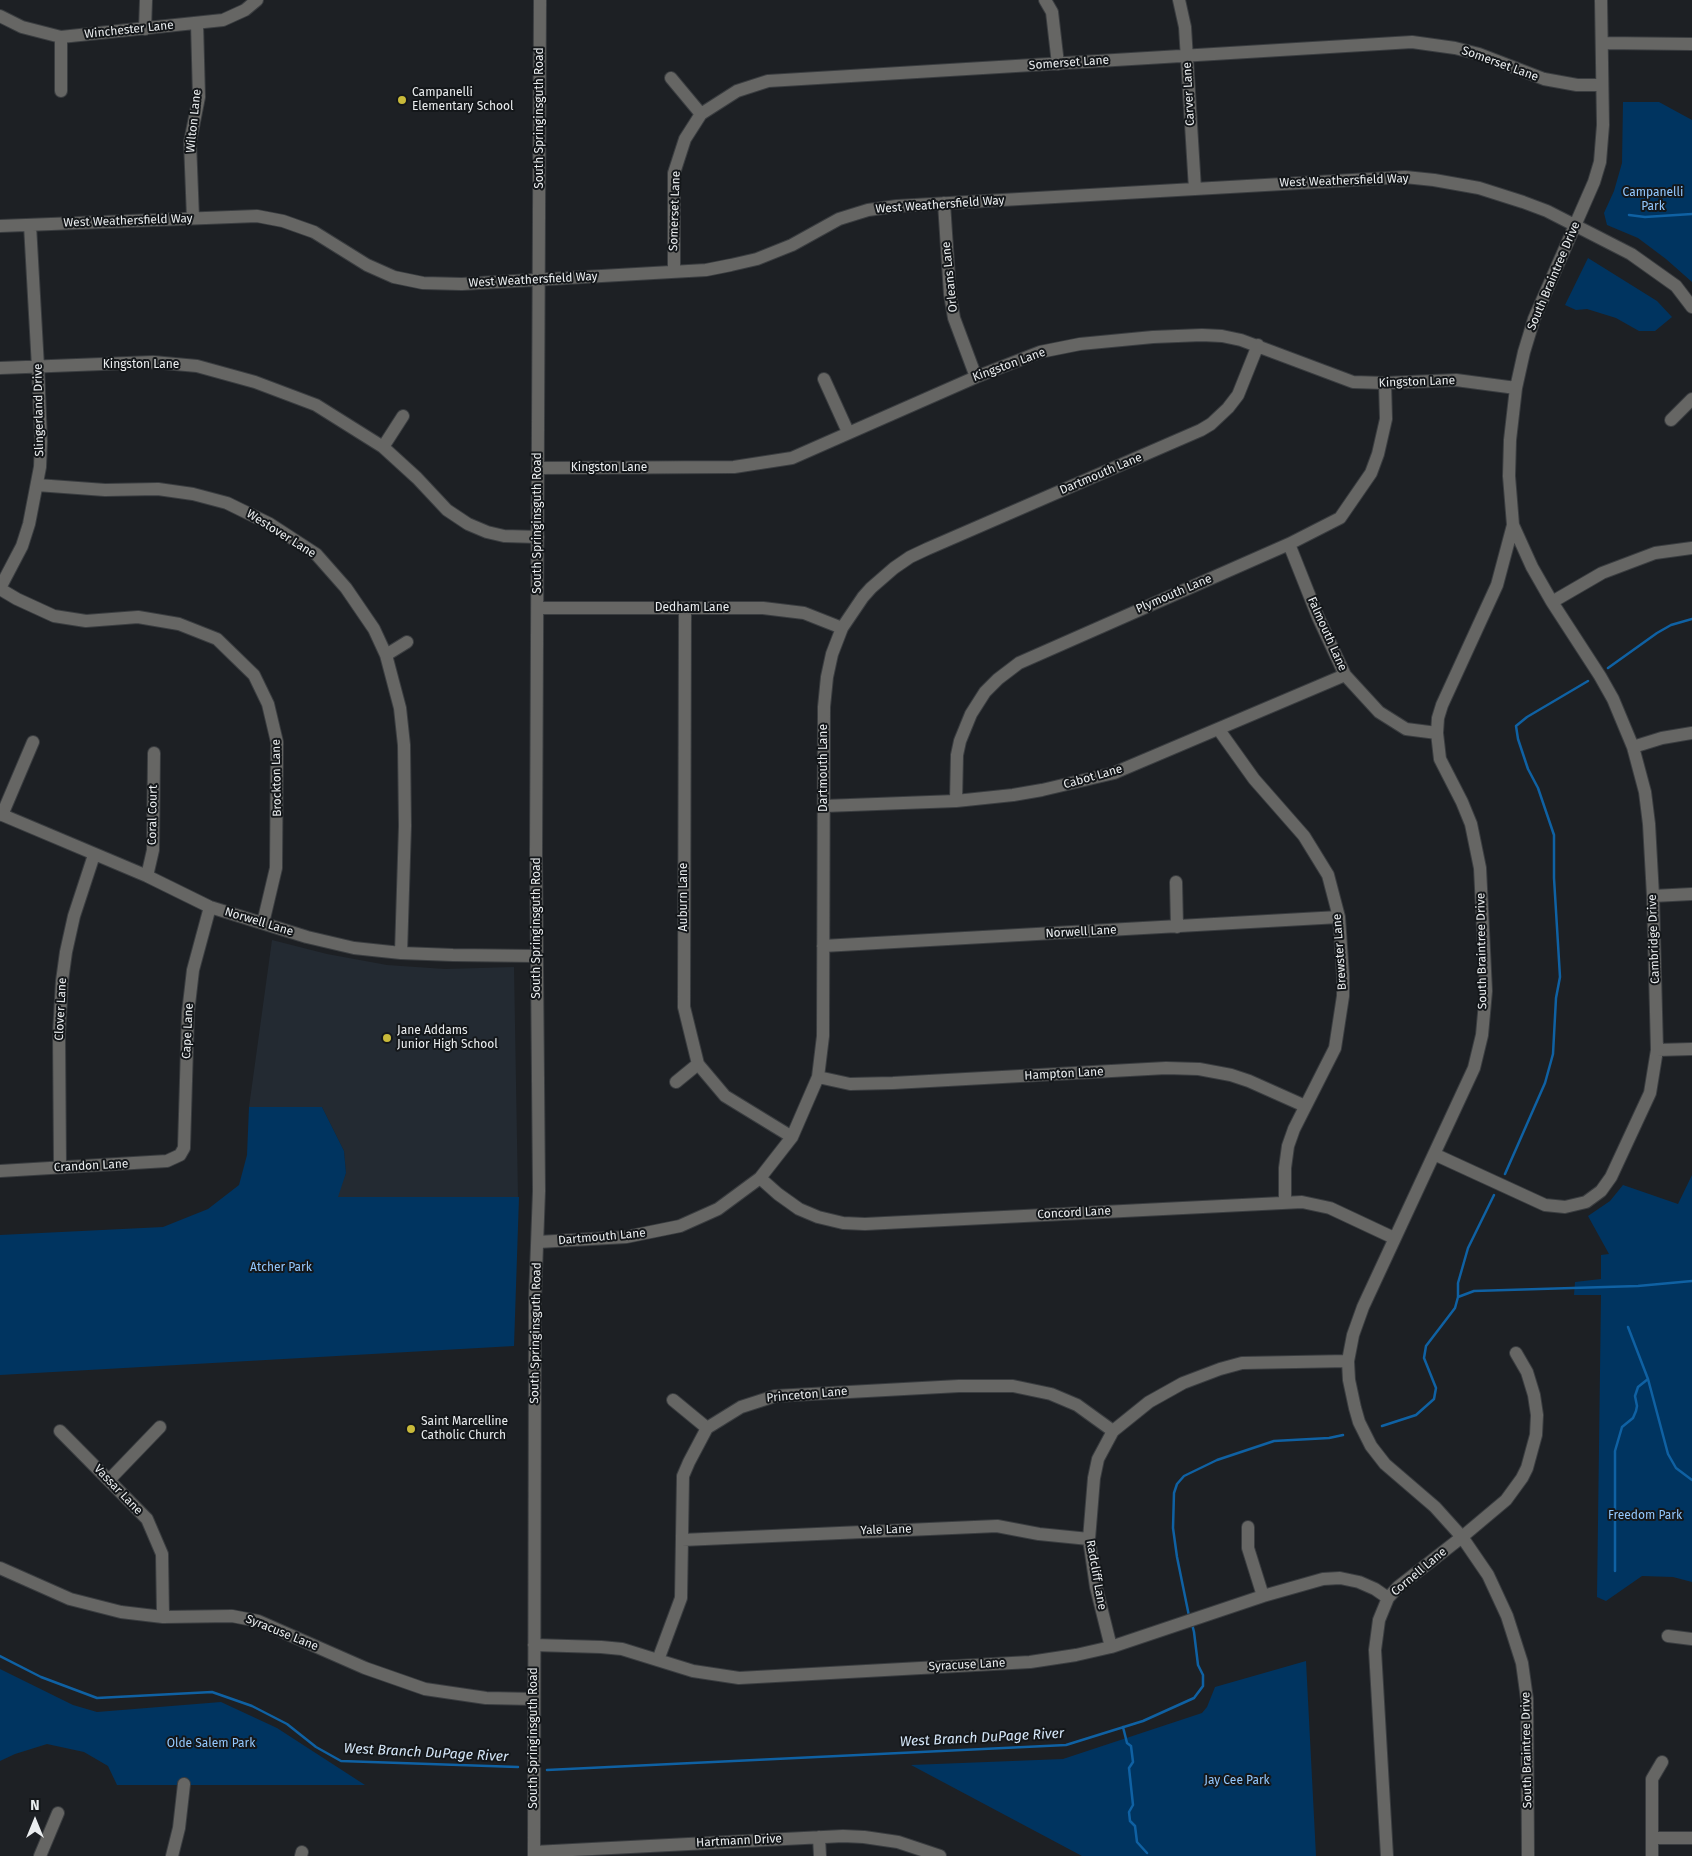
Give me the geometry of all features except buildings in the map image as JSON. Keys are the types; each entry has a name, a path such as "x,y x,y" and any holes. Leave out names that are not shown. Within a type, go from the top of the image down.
{"street":[{"path":"145,29 146,0"},
{"name":"Winchester Lane","path":"0,16 22,27 61,37 223,20 245,10 257,0"},
{"name":"South Springinsguth Road","path":"534,1854 535,1299 539,1191 537,956 540,0"},
{"path":"1045,0 1052,12 1058,64"},
{"name":"Carver Lane","path":"1179,0 1185,27 1195,189"},
{"name":"South Braintree Drive","path":"1528,1856 1528,1718 1522,1664 1508,1616 1488,1575 1462,1537 1435,1507 1385,1464 1371,1446 1359,1422 1355,1408 1349,1380 1348,1362 1353,1335 1363,1307 1474,1068 1482,1035 1486,991 1478,851 1467,812 1440,759 1437,733 1442,705 1498,585 1513,525 1509,476 1510,440 1516,388 1524,352 1534,319 1594,182 1600,162 1603,133 1601,0"},
{"name":"Wilton Lane","path":"193,218 190,142 199,97 197,23"},
{"path":"61,37 61,91"},
{"name":"Somerset Lane","path":"674,271 674,173 685,139 701,114 737,91 752,85 784,79 1412,42 1455,48 1479,54 1544,80 1576,85 1602,85"},
{"path":"1602,43 1692,44"},
{"path":"671,78 701,114"},
{"name":"West Weathersfield Way","path":"0,226 244,216 284,221 314,232 380,272 423,283 449,284 706,270 745,263 792,244 839,219 868,210 897,206 1392,177 1434,180 1471,186 1516,199 1547,211 1631,254 1676,286 1692,307"},
{"name":"Orleans Lane","path":"944,204 950,294 954,318 976,377"},
{"name":"Slingerland Drive","path":"0,588 22,546 38,485 41,440 30,225"},
{"name":"Kingston Lane","path":"539,468 734,467 792,458 976,377 1040,352 1080,344 1202,335 1222,336 1258,345 1352,382 1385,383 1456,380 1516,388"},
{"name":"Dartmouth Lane","path":"538,1242 626,1238 668,1230 718,1209 760,1178 792,1137 818,1077 823,1036 824,707 827,677 832,654 842,628 871,588 910,557 1201,430 1228,408 1238,395 1258,345"},
{"name":"Kingston Lane","path":"0,368 153,362 197,366 255,382 316,405 383,447 448,510 468,524 487,532 504,536 538,537"},
{"path":"824,379 848,432"},
{"name":"Plymouth Lane","path":"956,800 957,756 967,724 985,692 1013,668 1031,656 1290,544 1340,518 1371,472 1378,454 1386,419 1385,383"},
{"path":"1671,420 1692,399"},
{"path":"383,447 403,416"},
{"name":"Westover Lane","path":"38,485 105,490 158,489 211,498 240,509 270,524 316,554 346,588 362,610 386,655 400,708 404,745 405,826 401,953"},
{"name":"Cambridge Drive","path":"1434,1154 1544,1205 1565,1207 1586,1202 1605,1187 1650,1094 1657,1050 1653,896 1646,800 1633,748 1613,700 1532,567 1513,525"},
{"name":"Falmouth Lane","path":"1290,544 1318,617 1345,675 1379,712 1406,729 1437,733"},
{"path":"1552,602 1602,573 1655,553 1692,548"},
{"name":"Brockton Lane","path":"0,588 54,616 86,620 138,617 179,624 218,639 254,675 273,718 278,754 276,868 263,923"},
{"name":"Dedham Lane","path":"538,608 763,608 804,613 842,628"},
{"name":"Auburn Lane","path":"685,608 684,1007 698,1064 725,1096 792,1137"},
{"path":"386,655 407,642"},
{"name":"Cabot Lane","path":"824,806 956,800 1042,790 1114,773 1345,675"},
{"name":"Brewster Lane","path":"1219,730 1254,780 1304,836 1328,875 1339,916 1344,976 1335,1048 1305,1106 1288,1146 1285,1202"},
{"path":"1633,748 1662,738 1692,733"},
{"path":"1,815 33,742"},
{"name":"Coral Court","path":"147,876 153,850 154,753"},
{"name":"Norwell Lane","path":"1,815 147,876 210,907 307,937 346,946 401,953 537,956"},
{"name":"Clover Lane","path":"60,1167 59,1034 62,980 74,916 94,855"},
{"path":"1176,882 1177,927"},
{"path":"1653,896 1692,894"},
{"name":"Cape Lane","path":"180,1155 184,1148 188,1022 193,970 210,907"},
{"name":"Norwell Lane","path":"824,946 1177,927 1339,916"},
{"path":"1657,1050 1692,1049"},
{"path":"676,1082 698,1064"},
{"name":"Hampton Lane","path":"818,1077 850,1084 1166,1068 1198,1069 1231,1075 1249,1081 1305,1106"},
{"name":"Crandon Lane","path":"0,1170 167,1161 180,1155"},
{"name":"Concord Lane","path":"760,1178 789,1202 808,1213 828,1220 856,1224 1285,1202 1308,1203 1330,1208 1394,1238"},
{"name":"Cornell Lane","path":"1386,1856 1375,1650 1379,1620 1388,1598 1398,1587 1506,1500 1527,1468 1536,1436 1537,1415 1534,1394 1527,1372 1516,1353"},
{"name":"Radcliff Lane","path":"1111,1647 1096,1586 1089,1539 1094,1478 1098,1459 1114,1430 1149,1402 1183,1383 1220,1369 1242,1363 1348,1362"},
{"name":"Princeton Lane","path":"658,1660 681,1598 684,1476 689,1462 708,1428 741,1407 775,1396 991,1385 1032,1389 1051,1394 1077,1405 1114,1430"},
{"path":"673,1400 708,1428"},
{"path":"109,1480 160,1428"},
{"name":"Vassar Lane","path":"60,1431 147,1519 162,1554 163,1617"},
{"name":"Yale Lane","path":"682,1540 996,1526 1038,1534 1089,1539"},
{"path":"1248,1527 1248,1548 1263,1596"},
{"name":"Syracuse Lane","path":"0,1568 70,1599 121,1612 163,1617 212,1615 244,1618 272,1627 365,1668 425,1690 486,1698 534,1698"},
{"name":"Syracuse Lane","path":"534,1645 601,1647 629,1651 693,1671 739,1678 1030,1662 1069,1657 1111,1647 1263,1596 1314,1581 1331,1578 1350,1580 1367,1585 1388,1598"},
{"path":"1668,1636 1692,1639"},
{"path":"1652,1856 1652,1778 1662,1762"},
{"path":"172,1856 179,1828 184,1784"},
{"path":"40,1856 58,1813"},
{"name":"Hartmann Drive","path":"534,1854 680,1850 843,1836 882,1839 912,1846 940,1856"},
{"path":"819,1837 820,1856"},
{"path":"1652,1838 1692,1838"}],"shaded area":[{"name":"Jane Addams Junior High School","path":"272,940 327,954 387,965 445,969 514,967 518,1197 337,1197 346,1173 344,1151 322,1107 249,1107"}],"green space":[{"name":"Campanelli Park","path":"1623,102 1659,102 1692,120 1692,282 1638,238 1607,225 1604,213 1614,191 1622,163"},
{"path":"1588,258 1657,301 1672,317 1655,331 1639,331 1616,318 1587,309 1576,310 1565,305"},
{"name":"Atcher Park","path":"249,1107 322,1107 344,1151 346,1173 338,1197 519,1197 514,1346 0,1375 0,1235 163,1227 208,1209 239,1185 247,1155"},
{"name":"Freedom Park","path":"1692,1175 1692,1582 1673,1577 1642,1576 1606,1601 1597,1597 1601,1295 1574,1295 1575,1282 1601,1279 1601,1255 1609,1254 1588,1216 1610,1201 1623,1185 1678,1204"},
{"name":"Jay Cee Park","path":"1306,1661 1316,1856 1082,1856 911,1765 1063,1759 1202,1713 1207,1707 1215,1687"},
{"name":"Olde Salem Park","path":"0,1669 73,1705 97,1712 221,1702 277,1728 365,1785 117,1785 108,1766 84,1752 47,1744 0,1761"}],"waterway":[{"path":"1629,215 1645,217 1692,214"},
{"name":"West Branch DuPage River","path":"1608,668 1657,633 1671,625 1692,619"},
{"name":"West Branch DuPage River","path":"1505,1174 1545,1083 1553,1054 1556,998 1560,977 1554,878 1554,835 1538,788 1528,769 1518,739 1516,726 1527,717 1588,681"},
{"name":"West Branch DuPage River","path":"1382,1426 1416,1415 1434,1399 1436,1388 1424,1358 1426,1346 1455,1308 1458,1297 1458,1283 1468,1248 1494,1195"},
{"path":"1458,1297 1474,1291 1638,1286 1692,1281"},
{"path":"1628,1327 1648,1379 1668,1454 1676,1468 1692,1480"},
{"path":"1615,1571 1615,1451 1622,1427 1633,1418 1636,1411 1635,1396 1638,1387 1648,1379"},
{"name":"West Branch DuPage River","path":"1189,1616 1173,1528 1174,1493 1177,1484 1184,1476 1217,1460 1274,1441 1329,1438 1343,1435"},
{"name":"West Branch DuPage River","path":"547,1770 1066,1745 1143,1721 1194,1698 1203,1686 1203,1675 1198,1665 1192,1624"},
{"name":"West Branch DuPage River","path":"0,1656 41,1677 97,1698 212,1692 252,1706 287,1724 316,1747 341,1761 518,1767"},
{"path":"1123,1727 1127,1743 1131,1746 1133,1762 1129,1768 1133,1805 1129,1812 1130,1821 1135,1826 1137,1842 1147,1853"}],"place":[{"name":"Campanelli Elementary School","path":"402,100"},
{"name":"Jane Addams Junior High School","path":"387,1038"},
{"name":"Saint Marcelline Catholic Church","path":"411,1429"}]}
